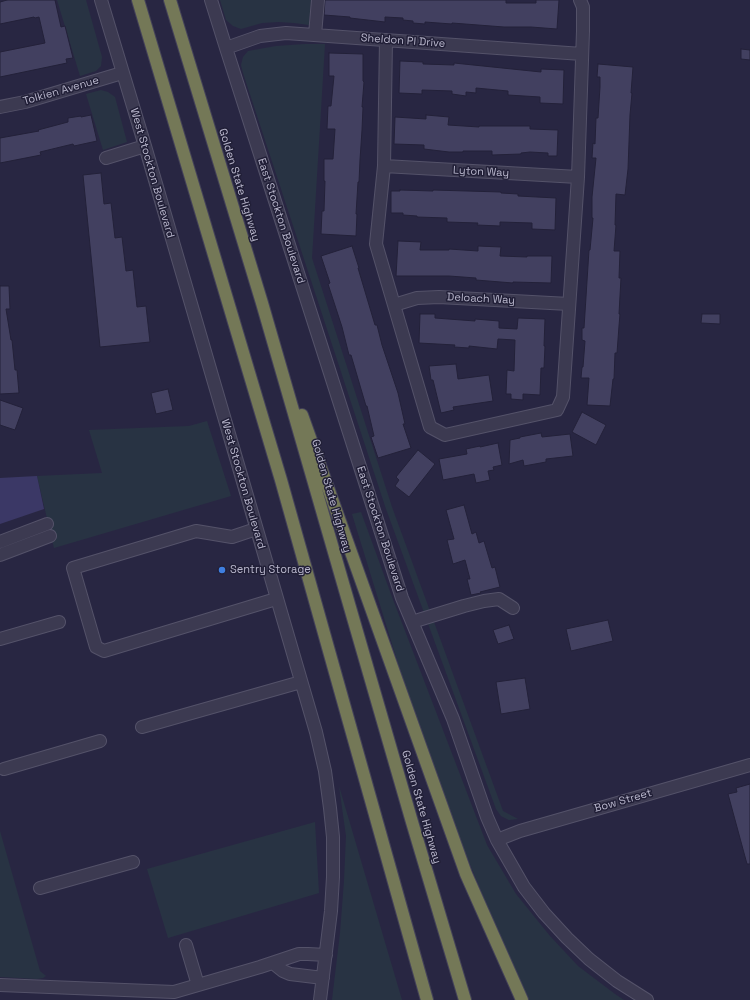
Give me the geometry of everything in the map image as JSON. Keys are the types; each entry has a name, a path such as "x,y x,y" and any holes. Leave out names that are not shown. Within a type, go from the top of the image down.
{"highway":[{"path":"138,0 281,480 428,1000"},
{"name":"Golden State Highway","path":"170,0 262,303 465,1000"},
{"path":"262,303 466,874 522,1000"}],"street":[{"name":"West Stockton Boulevard","path":"101,0 316,732 319,772 330,808 332,837 331,905 320,1000"},
{"name":"East Stockton Boulevard","path":"211,0 399,590 453,719 487,817 497,840 524,887 566,938 588,959 617,981 647,1000"},
{"path":"315,35 318,0"},
{"path":"386,40 384,166 376,244 430,427 445,435 557,410 563,397 578,177 583,7 580,0"},
{"name":"Sheldon Pl Drive","path":"226,48 260,36 286,33 582,54"},
{"name":"Tolkien Avenue","path":"0,107 25,102 122,73"},
{"path":"106,158 145,146"},
{"name":"Lyton Way","path":"384,166 578,177"},
{"name":"Deloach Way","path":"394,305 417,298 439,297 569,304"},
{"path":"256,529 232,537 196,531 73,568 96,647 104,651 276,599"},
{"path":"0,542 49,530 0,555"},
{"path":"412,622 464,606 498,599 513,608"},
{"path":"0,639 58,622"},
{"path":"142,727 301,682"},
{"path":"4,769 100,741"},
{"name":"Bow Street","path":"497,840 520,831 750,765"},
{"path":"40,888 133,862"},
{"path":"186,945 198,985"},
{"path":"0,985 174,992 299,954 326,955"},
{"path":"273,963 283,971 290,974 322,978"}],"shaded area":[{"path":"57,0 86,0 102,57 101,66 96,71 80,76"},
{"path":"220,0 311,0 309,25 279,22 262,23 241,29 233,26 226,20"},
{"path":"325,44 312,258 392,507 503,811 518,819 509,820 501,816 496,809 386,509 243,73 241,65 243,57 248,51 276,46"},
{"path":"101,90 108,92 115,97 127,142 103,150 86,94"},
{"path":"207,421 231,496 54,548 37,476 102,473 89,430 189,426"},
{"path":"37,476 44,509 0,524 0,478"},
{"path":"361,512 487,845 516,894 550,936 578,966 624,1000 529,1000 492,918 464,850 409,699 352,514"},
{"path":"339,786 402,1000 332,1000 340,933 346,836"},
{"path":"315,822 319,893 168,938 147,869"},
{"path":"0,831 40,971 46,976 43,978 0,977"}],"building":[{"path":"7,0 55,0 61,27 65,26 73,58 66,59 67,63 0,77 0,52 45,43 39,17 0,24 0,2"},
{"path":"325,0 506,0 506,3 536,3 536,0 559,0 557,29 452,23 425,22 425,24 413,23 413,21 403,20 403,18 385,17 385,22 324,15"},
{"path":"741,49 750,50 750,60 741,59"},
{"path":"329,53 363,54 364,82 356,236 321,234 322,211 324,211 324,159 333,159 335,129 327,129 328,106 331,106 334,76 329,76"},
{"path":"400,61 423,62 423,64 454,65 454,63 541,72 541,69 564,70 563,104 540,103 540,97 508,95 508,91 476,88 476,93 466,92 466,96 452,94 452,91 422,90 422,94 399,93"},
{"path":"598,64 633,67 628,169 625,195 616,194 614,251 620,251 620,314 617,353 615,353 614,379 610,406 587,405 589,378 581,378 585,341 582,340 582,328 584,328 589,250 593,218 592,197 596,158 592,158 593,143 595,144 596,118 598,118 600,87 600,77 597,77"},
{"path":"91,115 97,141 74,146 73,144 40,152 41,155 0,163 0,138 39,131 38,130 68,122 68,118"},
{"path":"426,115 449,117 448,125 479,127 530,126 530,129 558,130 557,156 548,156 548,153 530,152 521,154 492,155 492,151 449,152 424,149 424,145 394,144 395,117 426,119"},
{"path":"101,173 104,204 111,203 115,238 122,237 126,271 133,270 137,307 146,306 150,342 100,347 83,175"},
{"path":"391,191 501,192 518,194 518,196 556,198 555,230 532,229 532,223 500,222 500,226 477,225 478,223 447,222 447,218 417,217 403,215 403,213 391,213"},
{"path":"398,241 421,242 420,250 449,249 478,251 478,246 501,247 500,256 552,256 551,283 513,283 449,276 396,276"},
{"path":"352,246 375,325 377,325 398,393 405,424 403,424 411,448 378,458 371,437 374,436 367,406 351,355 349,355 342,327 328,284 330,283 321,256"},
{"path":"0,286 9,286 10,309 6,309 12,340 15,370 17,370 19,393 0,394"},
{"path":"420,314 435,314 435,318 499,321 499,328 517,329 518,318 545,319 544,368 541,368 540,395 523,394 523,400 511,399 511,394 506,394 507,370 514,371 515,340 498,339 497,349 469,346 469,348 454,347 455,345 419,343"},
{"path":"702,314 720,314 720,324 701,323"},
{"path":"456,364 458,379 489,375 493,401 453,407 454,410 441,413 433,380 431,380 429,366"},
{"path":"168,389 173,410 156,414 151,393"},
{"path":"0,400 23,408 15,430 0,425"},
{"path":"582,412 606,425 596,445 572,432"},
{"path":"541,433 542,437 570,434 573,456 546,459 546,462 524,466 523,460 509,464 510,440"},
{"path":"498,443 502,465 493,467 494,470 488,471 490,480 476,483 474,474 443,480 439,459 467,454 466,449"},
{"path":"418,450 435,464 409,497 395,486 399,480 396,477"},
{"path":"464,505 472,534 476,532 479,543 484,541 492,568 495,567 500,587 471,595 467,579 470,579 465,560 453,564 447,540 454,539 446,510"},
{"path":"608,620 613,641 571,651 566,629"},
{"path":"509,625 514,639 498,644 493,630"},
{"path":"525,678 530,709 501,714 496,682"},
{"path":"750,784 750,864 747,864 728,794 737,792 736,788"}],"place":[{"name":"Sentry Storage","path":"222,570"}]}
